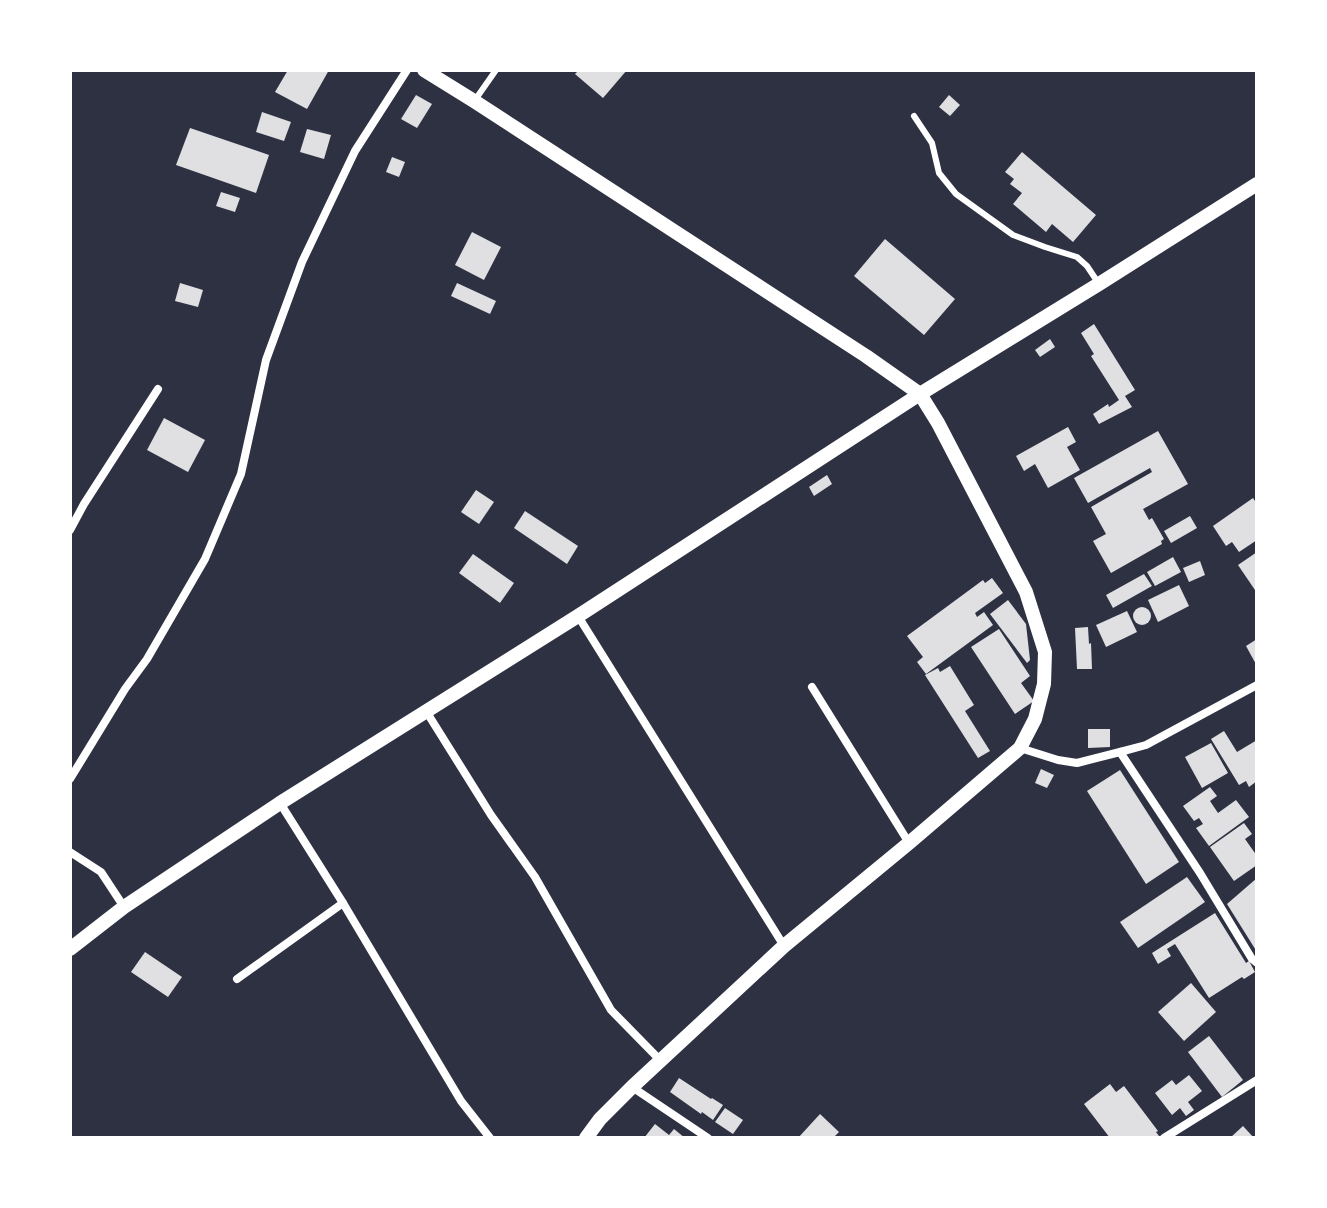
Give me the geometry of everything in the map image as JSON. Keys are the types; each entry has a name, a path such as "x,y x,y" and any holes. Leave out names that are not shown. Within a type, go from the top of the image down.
{"street":[{"path":"70,779 147,659 205,559 241,474 266,360 302,262 355,151 407,70"},
{"path":"424,70 920,394 1026,592 1045,652 1041,696 1035,719 1020,748 784,946 632,1087 586,1138"},
{"path":"70,949 124,907 280,803 578,616 920,394 1257,184"},
{"path":"70,530 158,389"},
{"path":"578,616 784,946"},
{"path":"1020,748 1077,763 1120,752 1146,745 1257,685"},
{"path":"812,687 909,843"},
{"path":"426,710 491,815 535,877 611,1010 660,1060"},
{"path":"1120,752 1257,963"},
{"path":"280,803 461,1101 490,1138"},
{"path":"70,852 101,872 124,907"},
{"path":"237,979 343,903"},
{"path":"1164,1138 1257,1080"},
{"path":"632,1087 708,1138"}],"lane":[{"path":"474,101 496,70"},
{"path":"914,116 932,143 939,173 956,194 1013,235 1077,257 1099,284"}],"building":[{"path":"288,70 329,70 307,109 275,92"},
{"path":"579,70 627,70 603,98 575,74"},
{"path":"416,95 432,104 417,128 401,119"},
{"path":"949,95 960,105 950,116 939,107"},
{"path":"262,112 291,122 284,141 256,132"},
{"path":"190,128 269,155 256,193 176,165"},
{"path":"307,129 331,135 324,159 300,152"},
{"path":"1022,152 1096,215 1073,242 1052,224 1046,232 1013,204 1022,193 1010,184 1014,179 1005,172"},
{"path":"392,157 405,162 399,177 386,172"},
{"path":"221,192 240,198 235,212 216,206"},
{"path":"472,232 501,247 484,280 455,265"},
{"path":"885,239 955,299 924,335 854,276"},
{"path":"180,283 203,290 198,307 175,301"},
{"path":"457,283 496,301 490,314 451,296"},
{"path":"1094,324 1135,390 1125,396 1132,407 1099,424 1093,414 1119,400 1091,356 1094,354 1081,333"},
{"path":"1050,339 1055,347 1040,357 1035,350"},
{"path":"164,418 205,440 188,472 147,450"},
{"path":"1068,427 1076,442 1067,447 1080,470 1048,488 1035,464 1024,471 1016,456"},
{"path":"1158,431 1188,484 1143,509 1164,539 1162,544 1111,573 1093,541 1106,534 1091,507 1152,472 1150,468 1088,503 1074,478"},
{"path":"827,475 832,484 814,496 809,487"},
{"path":"476,490 494,502 479,524 461,512"},
{"path":"1253,498 1257,504 1257,540 1239,552 1232,542 1226,546 1213,526"},
{"path":"525,511 578,546 567,564 514,528"},
{"path":"1190,516 1197,528 1171,543 1164,531"},
{"path":"1257,552 1257,593 1238,565"},
{"path":"473,554 514,583 500,603 459,573"},
{"path":"1173,557 1181,572 1155,586 1147,572"},
{"path":"1200,561 1205,575 1189,582 1183,568"},
{"path":"1144,574 1152,586 1113,608 1106,595"},
{"path":"992,578 1003,593 975,613 977,617 984,612 993,625 926,674 917,662 923,657 907,636 983,580 985,583"},
{"path":"1179,585 1189,606 1158,622 1148,600"},
{"path":"1008,600 1026,624 1030,660 1027,663 990,614"},
{"path":"1142,607 1151,616 1142,625 1133,616"},
{"path":"1127,611 1137,632 1106,647 1096,625"},
{"path":"1088,627 1092,669 1077,669 1075,628"},
{"path":"999,629 1030,676 1021,683 1034,701 1015,714 971,647"},
{"path":"1257,639 1257,666 1246,646"},
{"path":"950,666 974,705 965,711 990,751 978,758 925,675"},
{"path":"1088,729 1110,729 1110,747 1088,748"},
{"path":"1224,731 1237,752 1257,740 1257,781 1249,787 1246,781 1239,785 1211,739"},
{"path":"1211,743 1228,773 1202,788 1185,757"},
{"path":"1041,769 1054,775 1047,788 1035,783"},
{"path":"1120,770 1179,862 1146,884 1087,791"},
{"path":"1210,787 1217,796 1210,801 1218,813 1236,800 1249,817 1209,846 1196,828 1203,824 1199,818 1194,821 1183,806"},
{"path":"1244,823 1252,834 1245,839 1257,856 1257,865 1234,881 1210,847"},
{"path":"1187,877 1205,902 1138,948 1120,922"},
{"path":"1257,878 1257,952 1227,904"},
{"path":"1215,913 1255,972 1209,998 1175,944 1167,949 1171,956 1158,964 1152,953"},
{"path":"145,952 182,977 168,997 131,972"},
{"path":"1191,983 1216,1012 1184,1041 1158,1012"},
{"path":"1209,1036 1243,1080 1222,1097 1188,1052"},
{"path":"1189,1075 1202,1091 1188,1102 1194,1110 1186,1116 1180,1108 1172,1115 1155,1093 1172,1080 1176,1085"},
{"path":"679,1078 723,1105 713,1120 670,1092"},
{"path":"1110,1084 1116,1092 1124,1086 1158,1131 1157,1138 1110,1138 1084,1104"},
{"path":"725,1108 743,1120 733,1134 715,1122"},
{"path":"820,1114 839,1132 833,1138 798,1138"},
{"path":"655,1124 669,1135 674,1129 685,1138 644,1138"},
{"path":"1243,1126 1254,1138 1230,1138"}]}
